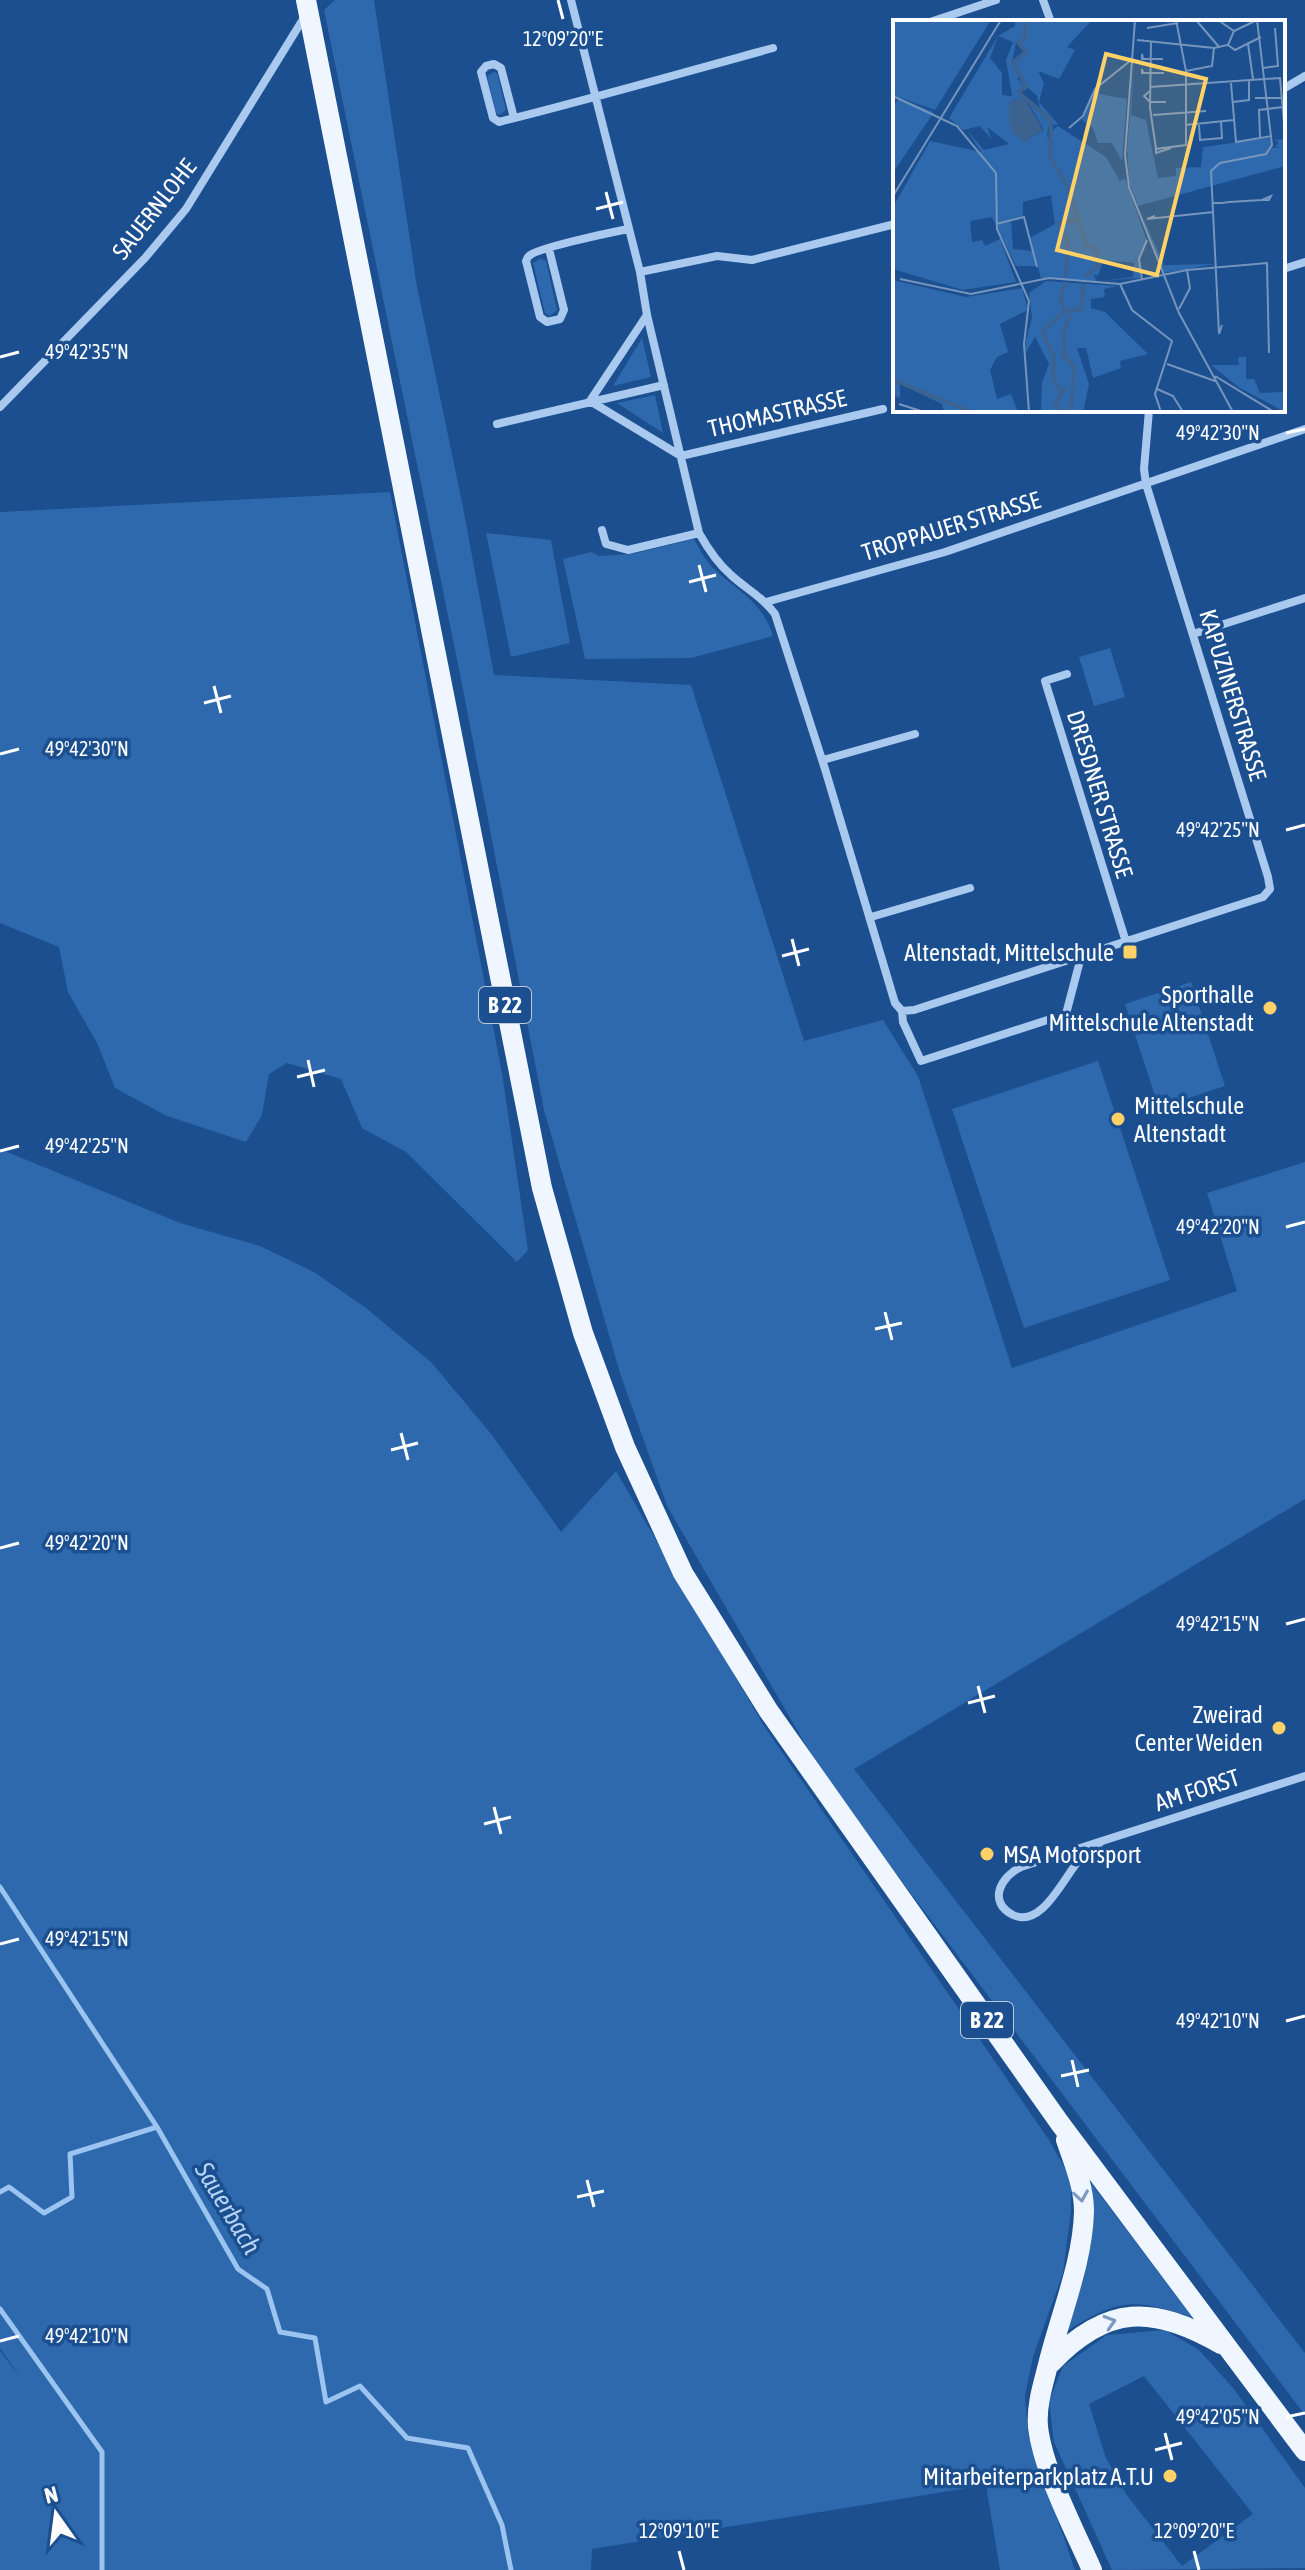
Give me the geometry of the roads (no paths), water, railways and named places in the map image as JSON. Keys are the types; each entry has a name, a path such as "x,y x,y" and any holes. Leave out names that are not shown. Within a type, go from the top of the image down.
{"main road":[{"name":"B 22","path":"307,5 542,1188 583,1333 625,1447 683,1573 768,1710 1059,2122 1305,2451"},
{"path":"1059,2122 1077,2173 1084,2211 1073,2280 1040,2395 1038,2425 1043,2450 1092,2570"},
{"path":"1048,2366 1073,2340 1104,2322 1134,2316 1168,2318 1227,2347"}],"street":[{"path":"571,0 640,272 647,315 699,533 713,557 730,575 766,602 775,614 823,760 895,1003 902,1011 903,1022 921,1061 1066,1014 1081,957"},
{"path":"936,20 996,0"},
{"path":"1043,0 1050,20"},
{"name":"SAUERNLOHE","path":"0,407 145,258 186,209 307,5"},
{"path":"514,118 501,68 494,64 486,66 481,72 493,118 499,122 596,97 773,48"},
{"path":"1285,88 1305,76"},
{"path":"640,272 717,256 752,260 893,225"},
{"path":"549,249 564,310 560,319 547,322 540,317 526,261 532,253 628,229"},
{"path":"1285,268 1305,262"},
{"path":"590,401 647,315"},
{"path":"497,424 664,385"},
{"path":"590,401 681,456"},
{"name":"THOMASTRASSE","path":"681,456 883,409"},
{"name":"KAPUZINERSTRASSE","path":"902,1011 914,1010 1263,897 1270,889 1146,484 1144,469 1149,412"},
{"name":"TROPPAUER STRASSE","path":"766,602 945,552 1305,429"},
{"path":"602,530 606,544 628,550 699,533"},
{"path":"1193,634 1305,598"},
{"name":"DRESDNER STRASSE","path":"1067,674 1045,681 1126,942"},
{"path":"823,760 915,734"},
{"path":"871,917 970,888"},
{"name":"AM FORST","path":"1101,1842 1082,1856 1060,1888 1037,1913 1021,1917 1005,1908 999,1897 1001,1883 1009,1872 1101,1842 1305,1776"}],"waterway":[{"name":"Sauerbach","path":"0,1887 157,2127 238,2269 267,2289 280,2332 315,2338 326,2402 360,2386 407,2438 468,2448 502,2525 511,2570"},
{"name":"Sauerbach","path":"0,2192 9,2187 44,2213 72,2197 70,2154 157,2127"},
{"name":"Sauerbach","path":"0,2309 102,2452 102,2570"}],"place":[{"name":"Altenstadt, Mittelschule","path":"1130,952"},
{"name":"Sporthalle Mittelschule Altenstadt","path":"1270,1008"},
{"name":"Mittelschule Altenstadt","path":"1118,1119"},
{"name":"Zweirad Center Weiden","path":"1279,1728"},
{"name":"MSA Motorsport","path":"987,1854"},
{"name":"Mitarbeiterparkplatz A.T.U","path":"1170,2476"}]}
